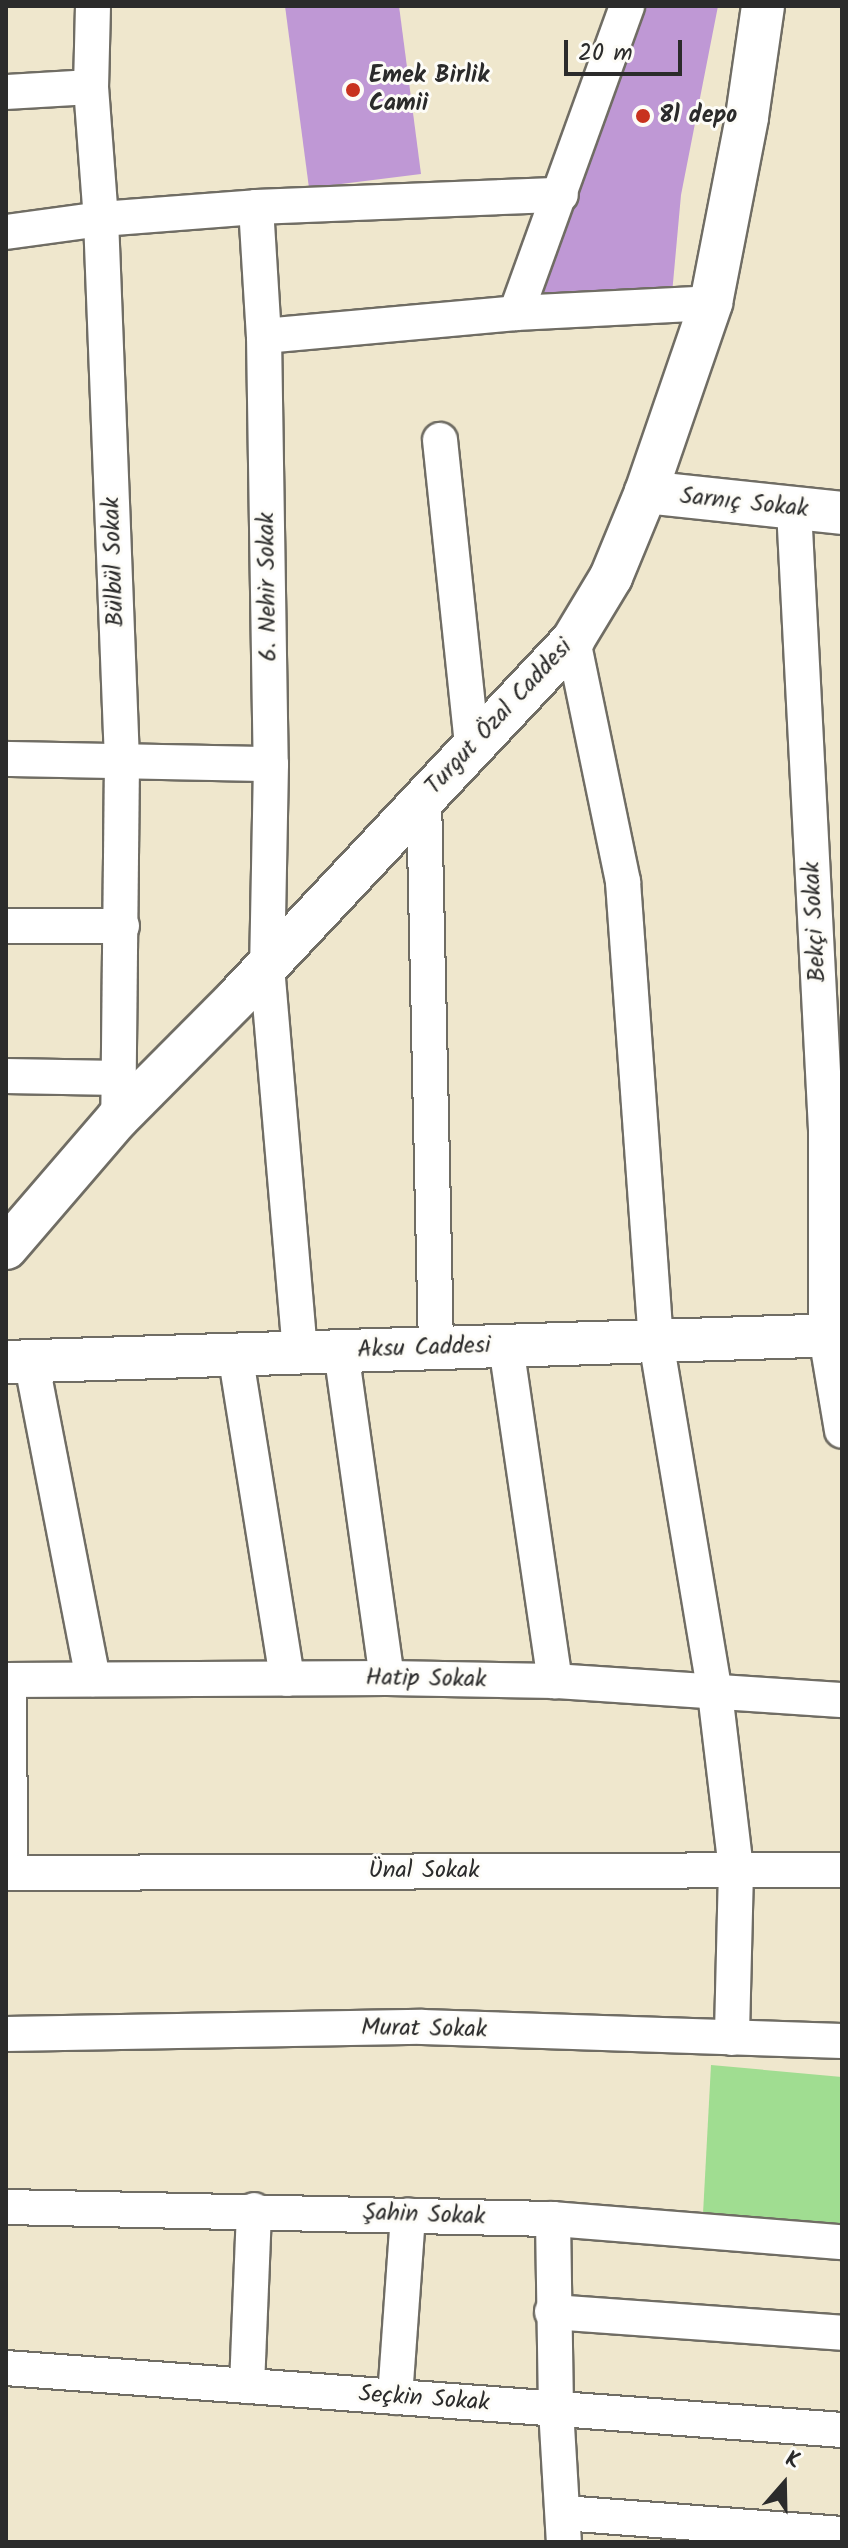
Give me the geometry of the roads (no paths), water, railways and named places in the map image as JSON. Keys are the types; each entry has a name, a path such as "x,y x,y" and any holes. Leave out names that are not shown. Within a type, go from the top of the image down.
{"street":[{"name":"Bülbül Sokak","path":"93,6 91,87 101,219 122,761 118,1118"},
{"path":"516,313 627,6"},
{"name":"Turgut Özal Caddesi","path":"6,1248 118,1118 267,967 573,640 611,577 646,492 711,303 747,117 763,6"},
{"path":"6,92 91,87"},
{"path":"6,232 101,219 256,207 561,195"},
{"name":"6. Nehir Sokak","path":"256,207 264,336 271,764 267,967 300,1353"},
{"path":"264,336 516,313 711,303"},
{"path":"440,440 472,747"},
{"name":"Sarnıç Sokak","path":"646,492 842,513"},
{"name":"Bekçi Sokak","path":"794,509 834,1336 842,1431"},
{"path":"573,640 623,882 656,1341 715,1693 736,1870 732,2038"},
{"path":"6,759 271,764"},
{"path":"424,798 436,1348"},
{"path":"6,926 122,926"},
{"path":"6,1076 120,1078"},
{"name":"Aksu Caddesi","path":"18,1361 834,1336"},
{"path":"506,1346 555,1681"},
{"path":"341,1351 387,1678"},
{"path":"235,1353 287,1679"},
{"path":"18,1361 93,1679"},
{"name":"Hatip Sokak","path":"8,1873 7,1680 387,1678 555,1681 842,1700"},
{"name":"Ünal Sokak","path":"8,1873 842,1870"},
{"name":"Murat Sokak","path":"6,2034 422,2027 842,2041"},
{"name":"Şahin Sokak","path":"6,2207 254,2210 553,2219 842,2242"},
{"path":"247,2386 254,2210"},
{"path":"395,2397 408,2215"},
{"path":"553,2219 552,2312 564,2528 781,2536 842,2534"},
{"path":"552,2312 842,2333"},
{"name":"Seçkin Sokak","path":"6,2368 842,2430"}],"place":[{"name":"Emek Birlik Camii","path":"353,90"},
{"name":"8l depo","path":"643,116"}]}
